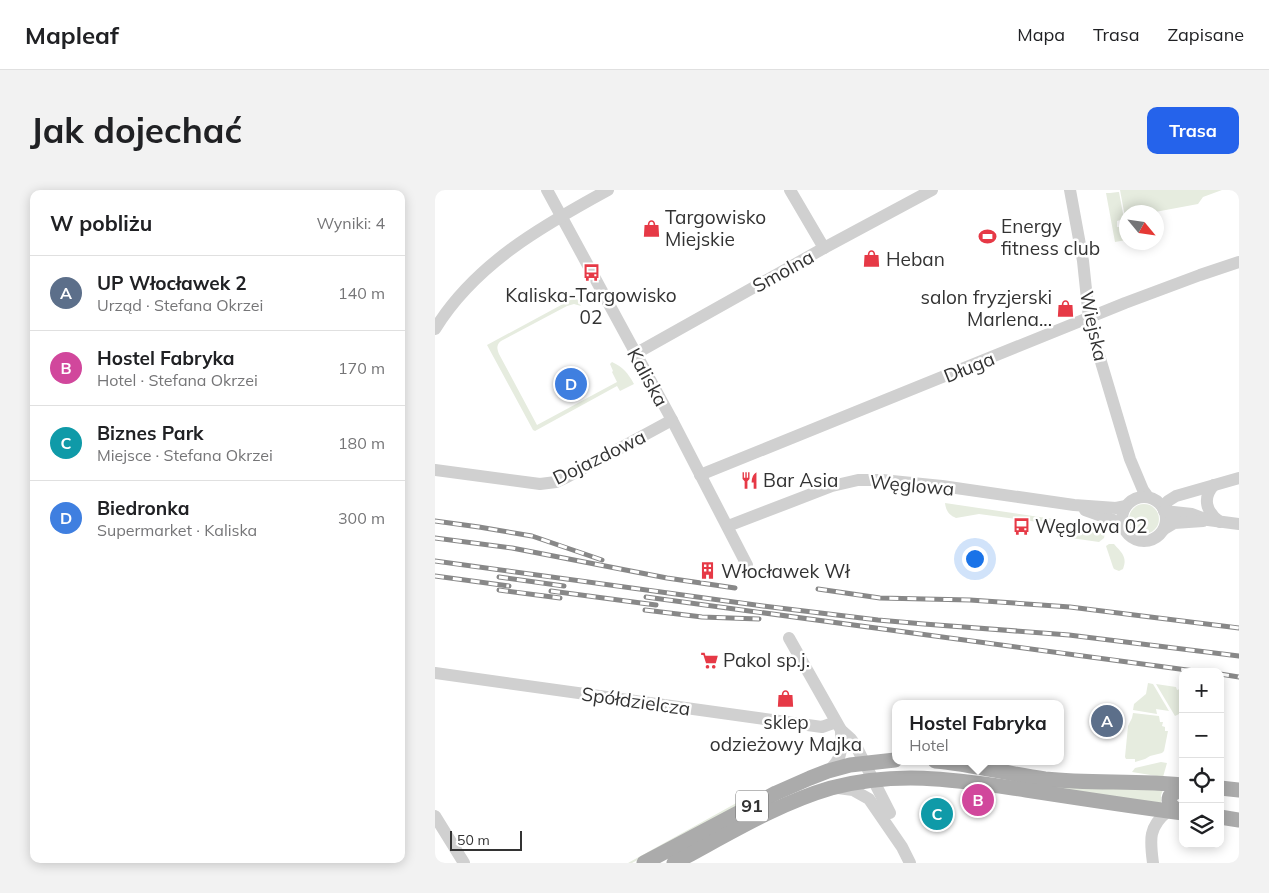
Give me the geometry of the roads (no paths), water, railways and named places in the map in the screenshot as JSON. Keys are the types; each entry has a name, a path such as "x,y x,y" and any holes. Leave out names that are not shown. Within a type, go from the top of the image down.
{"main road":[{"name":"91","path":"644,863 791,786 828,771 850,765 892,761"},
{"path":"828,771 849,771 873,780 879,771 892,765"},
{"path":"966,765 1045,779 1179,785"},
{"name":"91","path":"674,863 777,808 803,797 833,788 873,780 928,778 955,780 1177,812"},
{"path":"1224,788 1239,790"},
{"path":"1177,812 1169,800 1174,792 1179,791"},
{"path":"1224,818 1239,820"}],"street":[{"name":"Kaliska","path":"547,190 672,420 747,565"},
{"path":"435,329 457,299 495,261 561,216 608,190"},
{"path":"790,190 824,248"},
{"name":"Smolna","path":"635,354 932,190"},
{"name":"Wiejska","path":"1071,190 1093,335 1130,459 1143,490 1149,497"},
{"name":"Długa","path":"700,475 1152,292 1239,262"},
{"name":"Dojazdowa","path":"435,470 541,484 556,482 597,462 672,420"},
{"name":"Wiejska","path":"1128,504 1132,495 1130,459"},
{"path":"1164,509 1168,501 1176,496 1239,478"},
{"name":"Węglowa","path":"728,526 832,486 845,482 866,480 917,483 1074,505 1116,508 1128,504"},
{"path":"1214,485 1207,495 1207,503 1214,521"},
{"path":"1164,529 1166,520 1164,509 1157,501 1149,497 1141,497 1128,504 1123,514 1124,528 1132,537 1144,541 1153,539 1164,529 1175,523 1214,521 1239,524"},
{"name":"Węglowa","path":"1074,505 1088,512 1113,520 1124,528"},
{"path":"1164,509 1214,521"},
{"path":"789,638 838,726 851,739 865,763 890,813"},
{"name":"Spółdzielcza","path":"435,673 822,727 838,726"},
{"path":"828,771 837,762 841,754 838,726"},
{"path":"900,778 889,788 887,805 910,863"},
{"path":"869,798 869,790 873,780"},
{"path":"833,788 853,790 869,798 902,846"},
{"path":"1153,863 1150,840 1152,831 1161,816 1177,812"},
{"path":"435,816 464,863"}],"railway":[{"path":"435,521 532,536 602,560"},
{"path":"435,538 512,548 667,578 735,588"},
{"path":"435,561 878,620 1069,635 1239,656"},
{"path":"435,576 509,586"},
{"path":"499,577 564,586"},
{"path":"818,589 880,598 970,600 1070,607 1239,628"},
{"path":"499,590 560,598"},
{"path":"551,591 656,605"},
{"path":"646,597 1179,669"},
{"path":"645,610 702,617 759,619"},
{"path":"1224,675 1239,677"}],"place":[{"name":"Targowisko Miejskie","path":"651,228"},
{"name":"Energy fitness club","path":"987,237"},
{"name":"Heban","path":"872,259"},
{"name":"Kaliska-Targowisko 02","path":"591,272"},
{"name":"salon fryzjerski Marlena...","path":"1066,308"},
{"name":"Biedronka","path":"571,384"},
{"name":"Bar Asia","path":"749,480"},
{"name":"Węglowa 02","path":"1021,526"},
{"name":"Włocławek Wł","path":"707,571"},
{"name":"Pakol sp.j.","path":"709,660"},
{"name":"sklep odzieżowy Majka","path":"786,699"},
{"name":"UP Włocławek 2","path":"1107,721"},
{"name":"Hostel Fabryka","path":"978,800"},
{"name":"Biznes Park","path":"937,814"}]}
